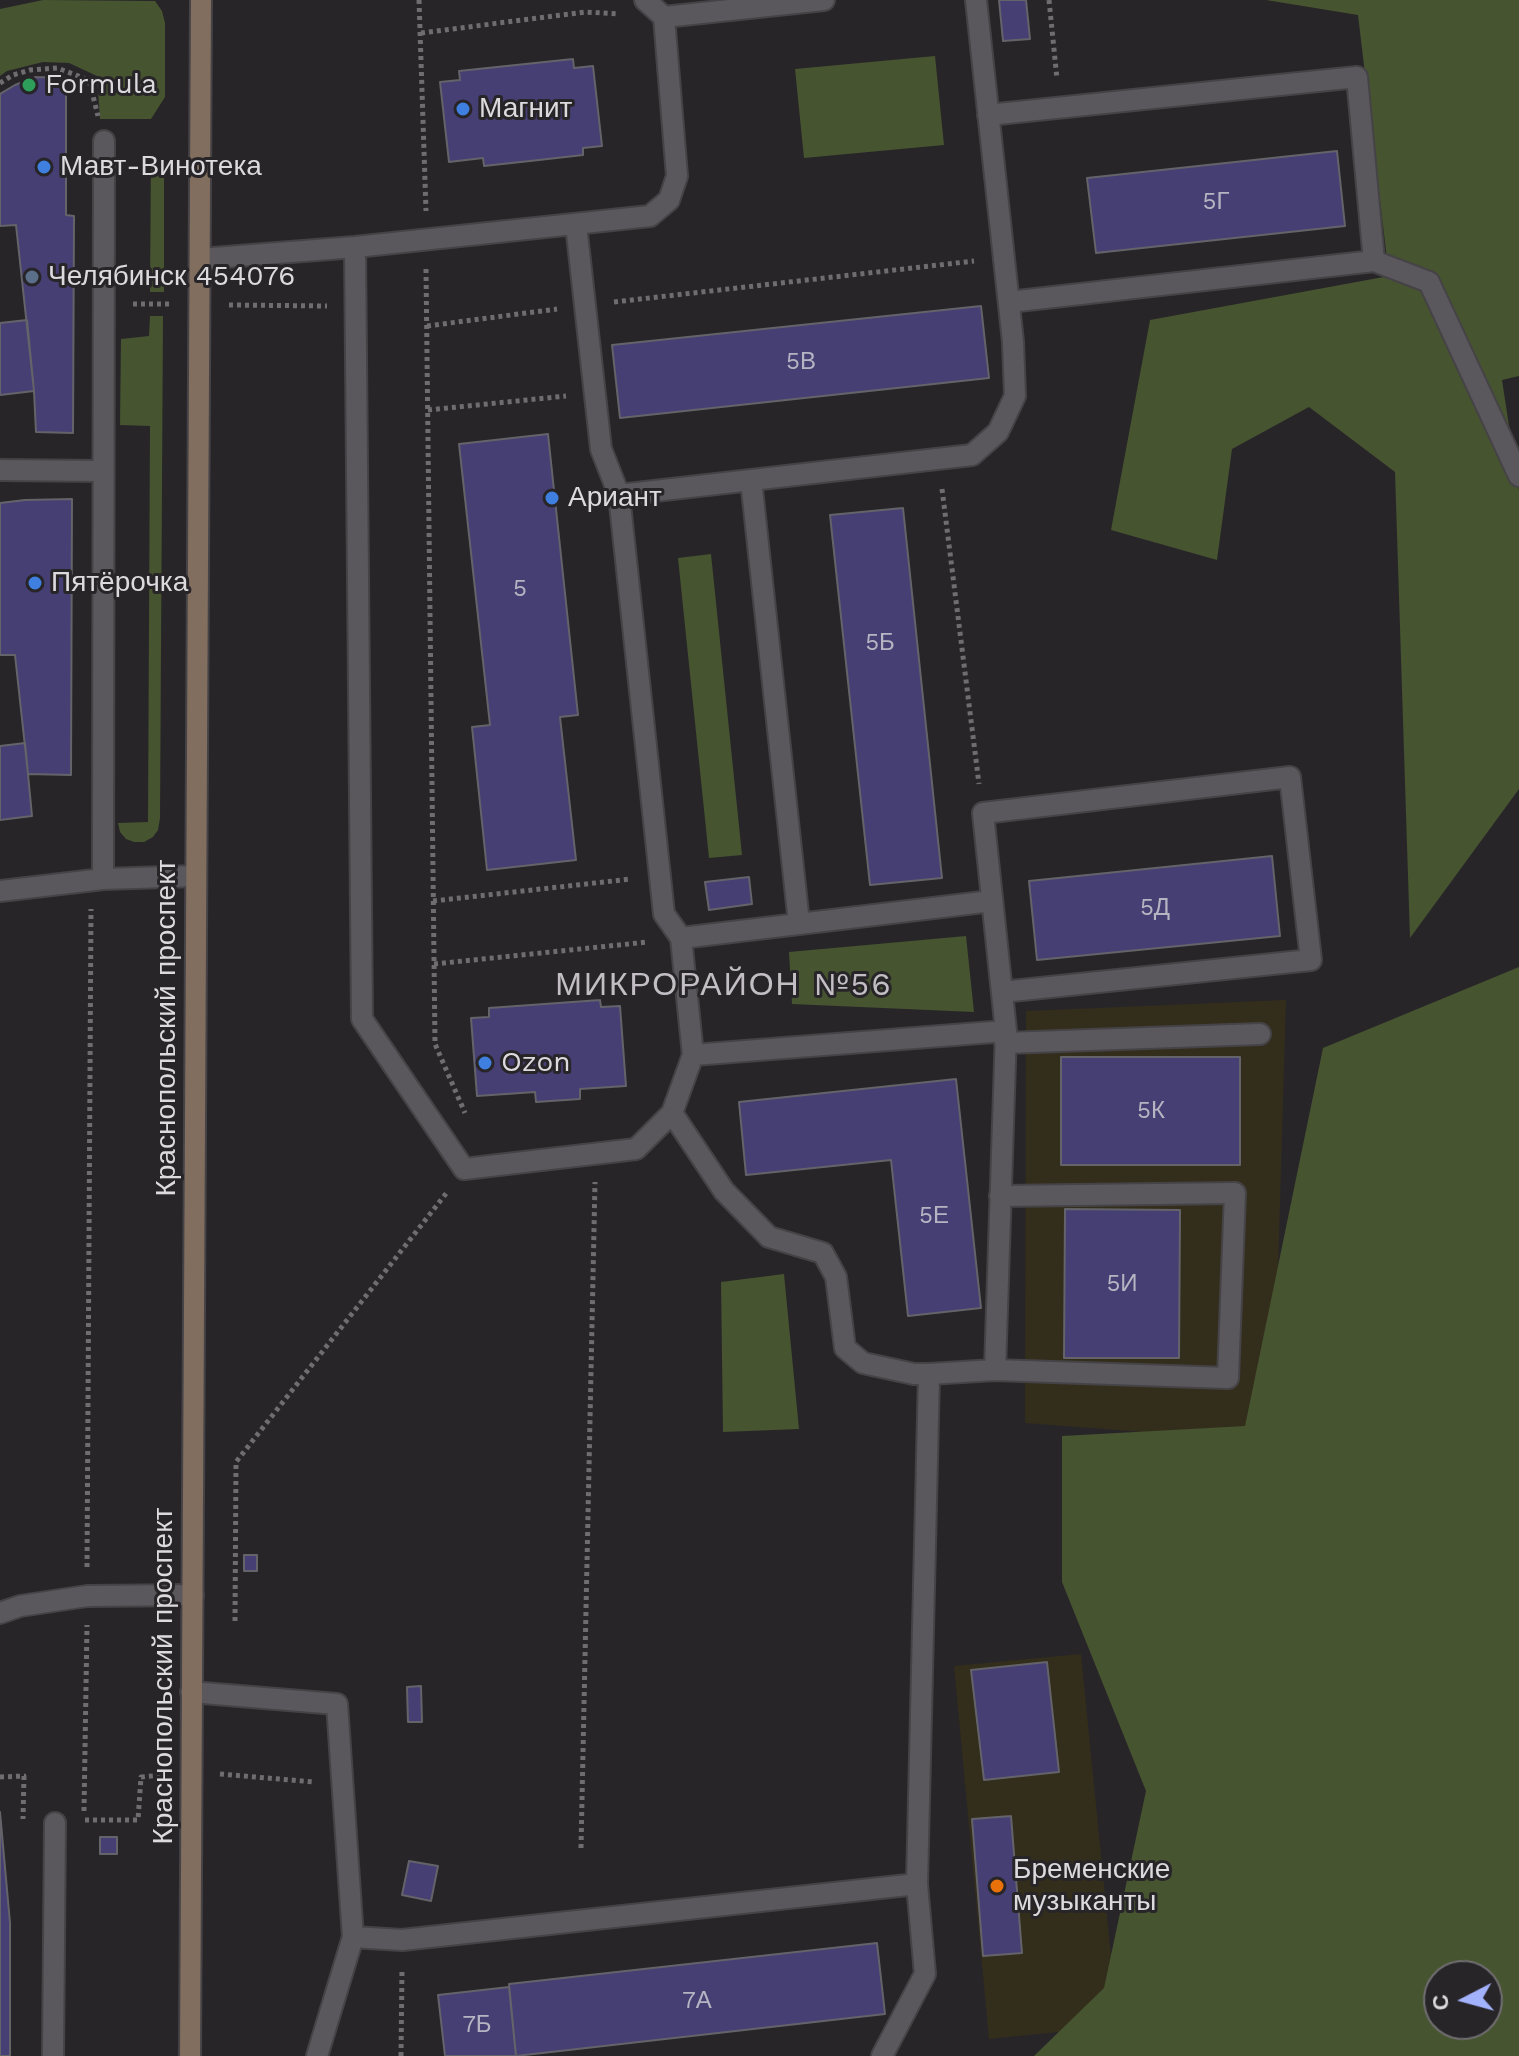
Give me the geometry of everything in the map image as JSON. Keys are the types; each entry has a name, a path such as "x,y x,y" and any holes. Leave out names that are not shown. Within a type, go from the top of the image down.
{"street":[{"name":"Краснопольский проспект","path":"190,2056 201,0"}],"lane":[{"path":"200,259 355,247 650,216 669,200 677,176 664,17 645,0"},
{"path":"664,17 824,0"},
{"path":"619,495 972,455 998,432 1015,396 1013,342 976,0"},
{"path":"988,115 1357,77 1374,261"},
{"path":"103,879 104,141"},
{"path":"355,247 362,1019 464,1169 636,1149 672,1113 693,1055 681,938 664,914 619,495 601,449 576,225"},
{"path":"1009,302 1374,261 1429,282 1519,476"},
{"path":"0,470 103,471"},
{"path":"751,480 799,923"},
{"path":"995,1370 1006,1037 983,813 1290,777 1311,960 1002,992"},
{"path":"0,891 103,879 196,876"},
{"path":"681,938 992,901"},
{"path":"693,1055 1006,1037 1260,1034"},
{"path":"672,1113 724,1191 769,1237 823,1253 836,1277 845,1348 863,1363 914,1374 995,1370 1228,1378 1235,1193 1000,1196"},
{"path":"882,2056 925,1974 917,1884 929,1374"},
{"path":"0,1613 20,1606 87,1596 193,1595"},
{"path":"191,1692 337,1704 353,1937 317,2056"},
{"path":"53,2056 55,1823"},
{"path":"353,1937 402,1940 917,1884"}],"path":[{"path":"419,0 426,239 435,1044 466,1116"},
{"path":"1049,0 1060,108"},
{"path":"421,33 585,12 664,17"},
{"path":"0,83 30,70 57,68 89,80 104,141"},
{"path":"427,326 1005,258"},
{"path":"428,410 595,393"},
{"path":"938,460 983,813"},
{"path":"433,901 660,876"},
{"path":"103,879 91,902 84,1820 138,1820 141,1777 191,1772 343,1785"},
{"path":"434,964 681,938"},
{"path":"581,1848 596,1154"},
{"path":"235,1621 236,1462 464,1169"},
{"path":"401,2056 402,1940"}],"shaded area":[{"path":"1286,1000 1273,1442 1025,1423 1026,1011"},
{"path":"1081,1654 1118,2026 989,2039 954,1666"}],"green space":[{"path":"43,0 155,1 165,23 165,97 151,119 100,119 97,76 69,63 43,62 7,71 0,76 0,9"},
{"path":"1266,0 1519,0 1519,376 1502,380 1519,491 1519,789 1410,938 1395,472 1309,407 1232,449 1217,560 1111,530 1150,320 1389,276 1358,15"},
{"path":"935,56 944,145 804,158 795,69"},
{"path":"151,156 164,162 164,292 150,292"},
{"path":"150,316 163,316 160,818 153,837 144,842 134,842 120,832 118,823 148,822 150,426 120,425 121,339 149,336"},
{"path":"711,554 742,855 709,858 678,558"},
{"path":"966,936 974,1012 792,1004 789,952"},
{"path":"1519,967 1519,2056 1034,2056 1104,1988 1146,1791 1062,1582 1062,1436 1245,1426 1323,1048"},
{"path":"784,1274 799,1429 723,1432 721,1282"}],"building":[{"path":"999,0 1026,0 1030,39 1003,41"},
{"path":"573,59 574,68 593,66 602,146 583,148 583,155 484,166 483,158 449,162 440,82 460,80 459,71"},
{"path":"36,77 66,78 66,215 74,216 73,433 36,432 16,225 0,226 0,94"},
{"path":"1337,151 1345,226 1096,253 1087,178"},
{"path":"981,306 989,378 620,418 612,345"},
{"path":"27,320 34,391 0,395 0,323"},
{"path":"548,434 578,715 560,717 576,860 487,870 472,727 490,725 459,444"},
{"path":"72,499 71,775 28,774 15,655 0,655 0,503"},
{"path":"903,508 942,878 870,885 830,515"},
{"path":"25,743 32,816 0,820 0,746"},
{"path":"1272,856 1280,936 1037,960 1029,881"},
{"path":"749,877 752,904 709,910 705,882"},
{"path":"600,1000 601,1007 620,1006 626,1086 580,1089 580,1099 536,1102 535,1092 477,1096 471,1018 489,1017 489,1008"},
{"path":"1061,1057 1240,1057 1240,1165 1061,1165"},
{"path":"956,1079 981,1308 908,1316 891,1160 746,1175 739,1102"},
{"path":"1065,1209 1180,1210 1179,1358 1064,1358"},
{"path":"244,1555 257,1555 257,1571 244,1571"},
{"path":"1047,1662 1059,1772 984,1780 971,1670"},
{"path":"421,1686 422,1722 408,1722 407,1687"},
{"path":"0,1812 10,1923 10,2056 0,2056"},
{"name":"Бременские музыканты","path":"1011,1816 1022,1953 983,1956 972,1819"},
{"path":"100,1837 117,1837 117,1854 100,1854"},
{"path":"409,1861 438,1866 431,1901 402,1895"},
{"path":"877,1943 885,2014 516,2056 509,1984"},
{"path":"509,1987 516,2056 445,2056 438,1995"}],"place":[{"name":"Formula","path":"29,85"},
{"name":"Магнит","path":"463,109"},
{"name":"Мавт-Винотека","path":"44,167"},
{"name":"Челябинск 454076","path":"32,277"},
{"name":"Ариант","path":"552,498"},
{"name":"Пятёрочка","path":"35,583"},
{"name":"Ozon","path":"485,1063"},
{"name":"Бременские музыканты","path":"997,1886"}],"district":[{"name":"МИКРОРАЙОН №56","path":"724,986"}]}
